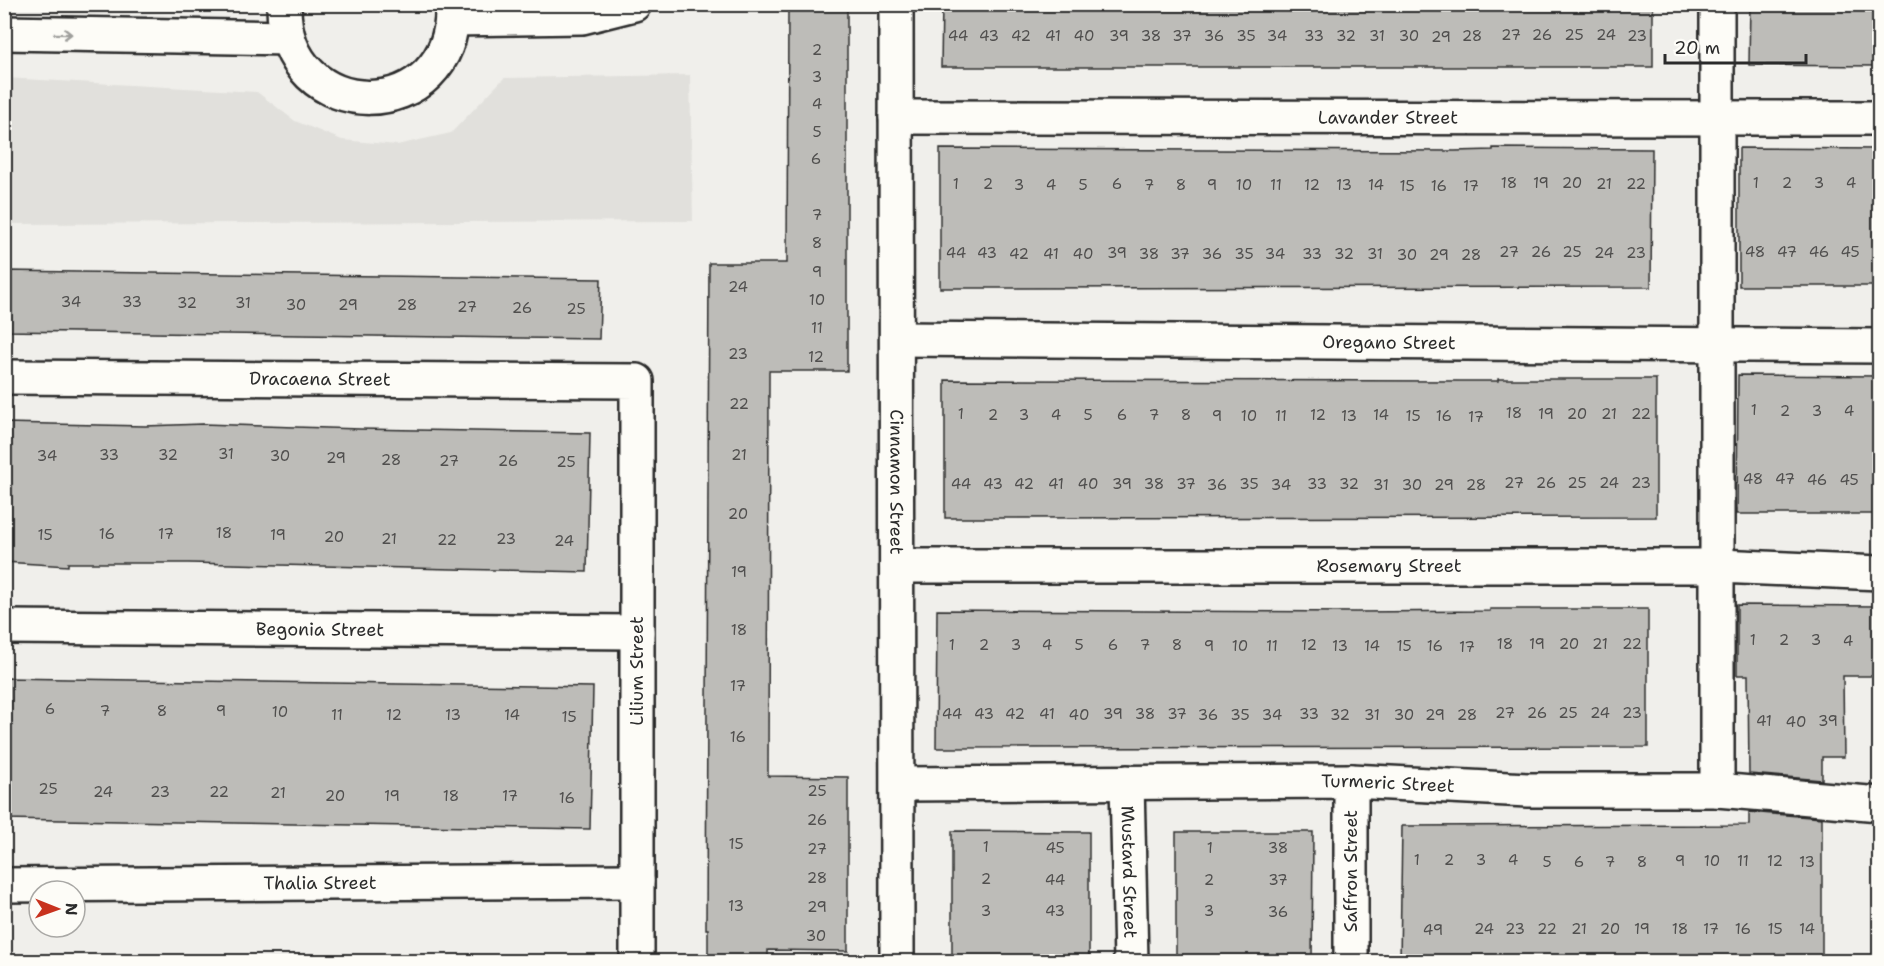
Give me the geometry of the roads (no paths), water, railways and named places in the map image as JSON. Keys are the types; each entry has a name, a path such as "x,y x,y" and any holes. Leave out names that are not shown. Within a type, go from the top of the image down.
{"street":[{"path":"284,4 288,38 297,60 319,82 332,91 354,98 378,99 400,93 421,81 437,64 448,43 452,12 582,17 634,4"},
{"name":"Cinnamon Street","path":"896,4 897,962"},
{"path":"1717,4 1719,566 1717,790"},
{"path":"4,33 288,38"},
{"name":"Lavander Street","path":"896,117 1880,118"},
{"name":"Oregano Street","path":"897,339 1880,346"},
{"name":"Dracaena Street","path":"4,377 637,381"},
{"name":"Lilium Street","path":"637,381 637,962"},
{"name":"Rosemary Street","path":"897,566 1719,566 1880,573"},
{"name":"Begonia Street","path":"4,627 637,632"},
{"name":"Turmeric Street","path":"898,784 1351,781 1528,790 1717,790 1880,804"},
{"name":"Saffron Street","path":"1351,781 1351,962"},
{"name":"Mustard Street","path":"1127,782 1131,962"},
{"name":"Thalia Street","path":"4,885 637,881"}]}
